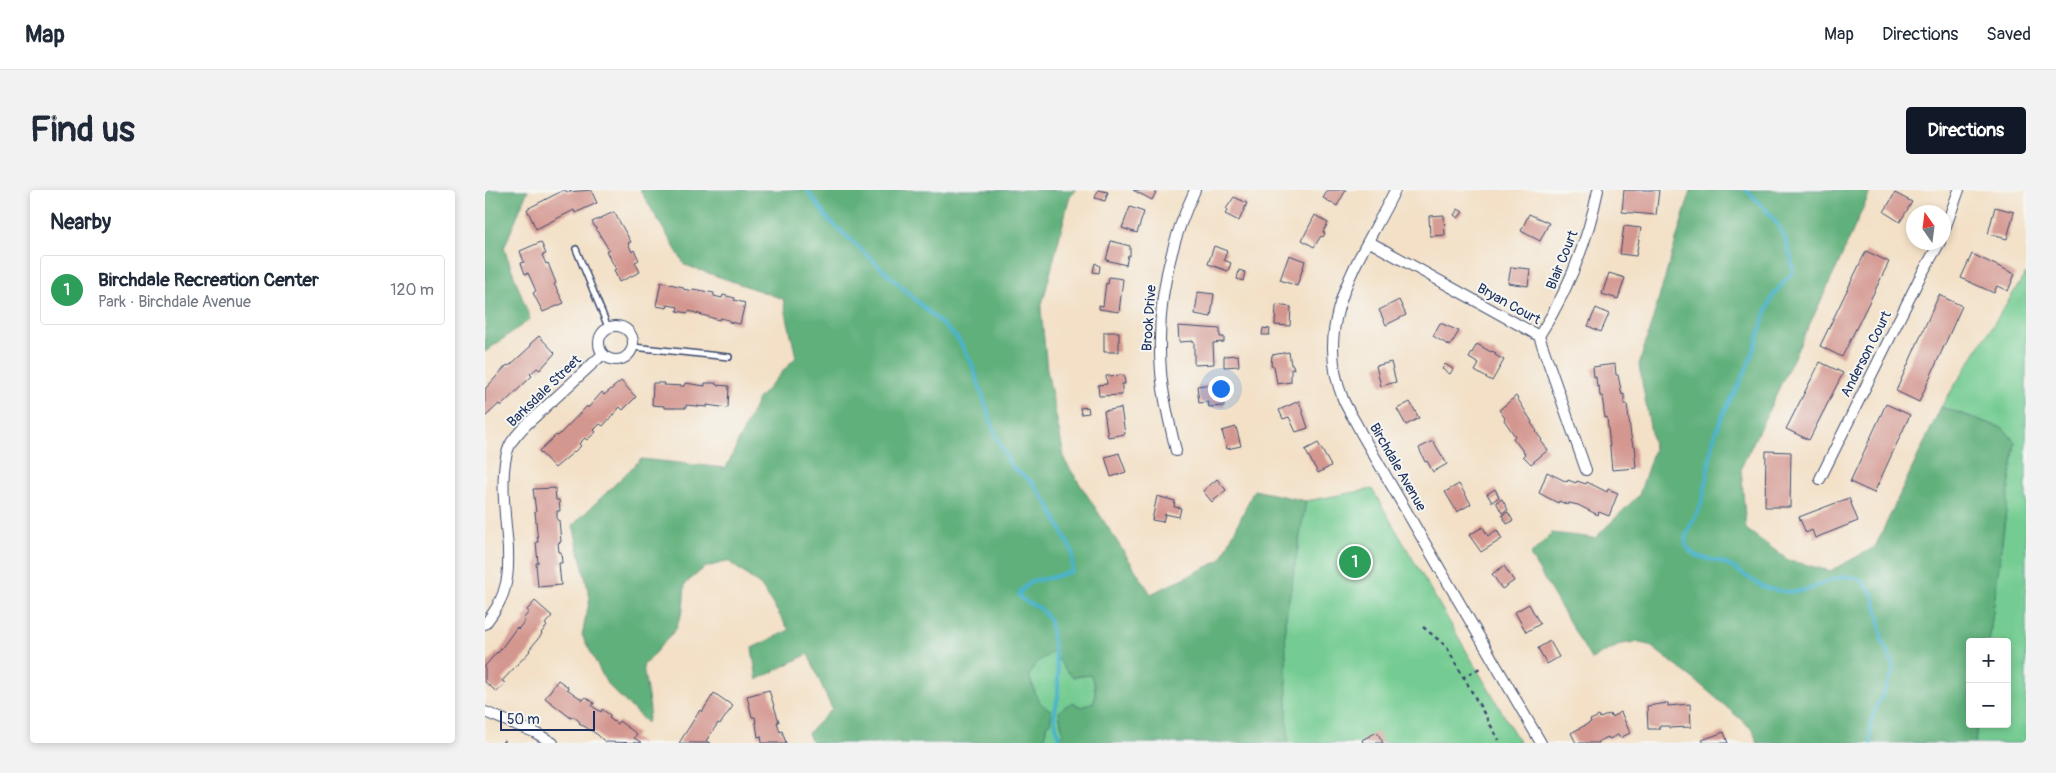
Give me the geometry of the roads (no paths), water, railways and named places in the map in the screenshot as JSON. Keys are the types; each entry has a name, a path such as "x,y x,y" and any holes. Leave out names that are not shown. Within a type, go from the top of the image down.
{"street":[{"name":"Brook Drive","path":"1176,452 1165,404 1161,373 1161,315 1165,283 1173,246 1195,190"},
{"name":"Birchdale Avenue","path":"1395,190 1348,278 1340,298 1335,319 1336,371 1344,400 1541,743"},
{"name":"Blair Court","path":"1539,336 1553,314 1582,253 1598,190"},
{"path":"1951,215 1959,190"},
{"name":"Bryan Court","path":"1368,241 1539,336 1586,470"},
{"name":"Anderson Court","path":"1821,479 1906,305 1936,250"},
{"path":"609,327 624,328 632,336 633,347"},
{"name":"Barksdale Street","path":"609,327 600,335 598,340 602,355 617,361 627,357 633,347"},
{"name":"Barksdale Street","path":"485,624 503,596 507,581 504,469 510,446 517,434 527,424 602,355"},
{"path":"485,712 534,732 553,743"}],"lane":[{"path":"576,249 609,327"},
{"path":"633,347 729,357"}],"waterway":[{"path":"807,190 828,219 958,339 972,364 996,436 1012,467 1032,482 1047,502 1073,553 1072,571 1050,578 1031,581 1020,592 1019,596 1026,602 1040,608 1050,621 1058,674 1058,696 1054,716 1060,743"},
{"path":"1746,190 1765,208 1779,226 1788,246 1793,272 1773,296 1746,370 1718,425 1702,502 1685,542 1693,554 1728,565 1760,585 1774,590 1801,591 1848,577 1855,578 1866,584 1875,602 1882,640 1894,669 1877,705 1871,723 1871,743"}],"place":[{"name":"Birchdale Recreation Center","path":"1355,562"}]}
